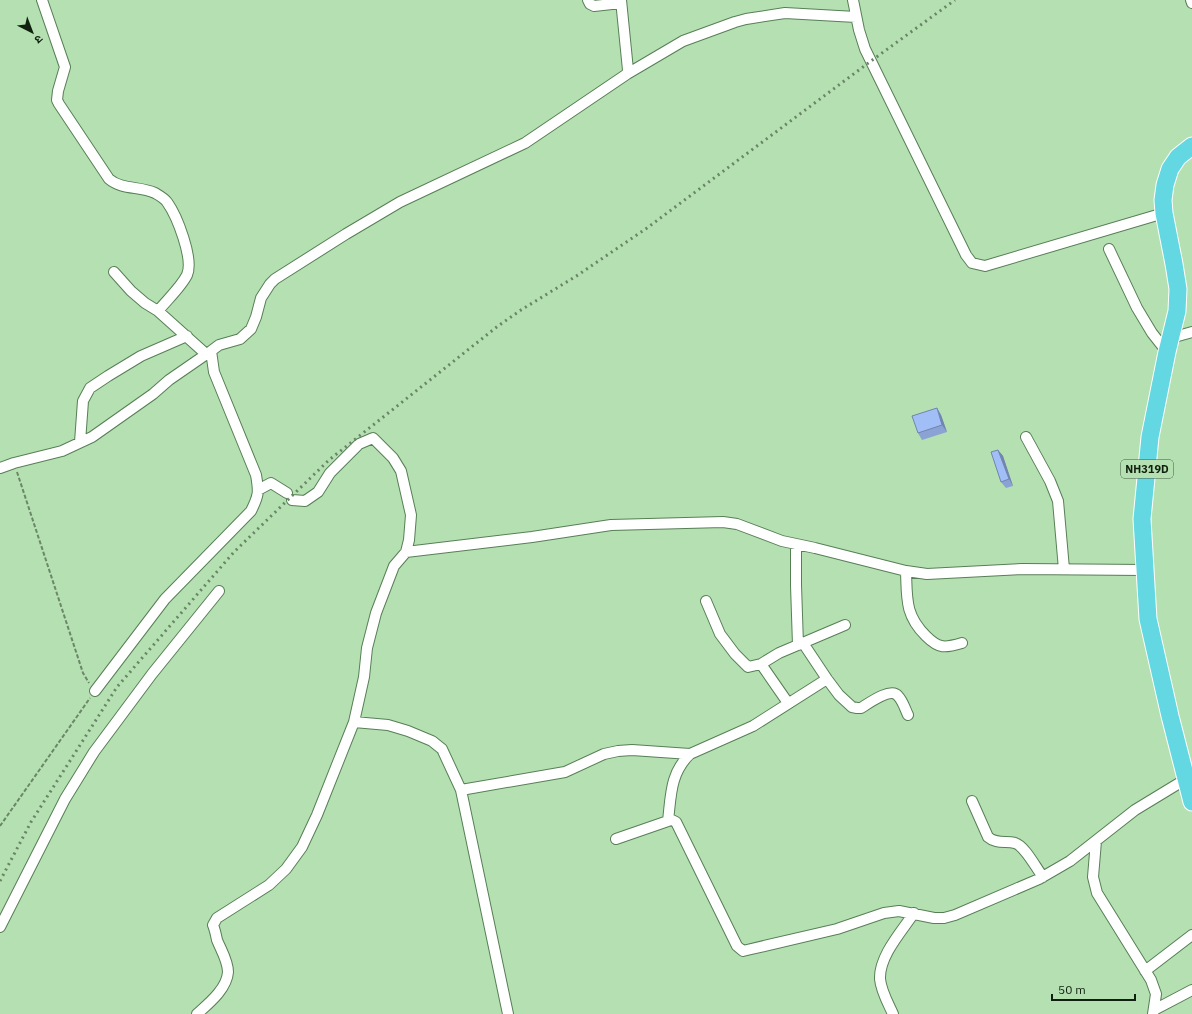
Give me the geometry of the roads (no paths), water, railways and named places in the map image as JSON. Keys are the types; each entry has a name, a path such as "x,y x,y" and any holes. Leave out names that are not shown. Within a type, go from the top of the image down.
{"highway":[{"name":"NH319D","path":"1192,146 1178,157 1170,169 1164,185 1162,200 1178,290 1177,311 1150,437 1142,519 1148,619 1170,716 1192,802"}],"street":[{"path":"42,0 65,67 58,91 59,104 108,179 118,185 153,192 162,197 168,203 184,235 190,267 184,281 158,311"},
{"path":"588,0 590,4 594,6 622,1 628,70 627,74"},
{"path":"852,0 865,49 966,255 972,263 984,266 1164,213"},
{"path":"0,468 62,451 98,432 153,394 169,380 208,353 220,346 240,339 251,329 256,317 260,298 275,279 400,202 525,143 627,74 683,41 734,22 785,13 856,17"},
{"path":"1109,249 1137,308 1152,333 1169,345 1192,332"},
{"path":"95,692 165,599 251,511 257,498 258,490 256,475 214,372 208,353 158,311 131,292 114,272"},
{"path":"80,442 83,401 90,388 141,356 187,336"},
{"path":"1026,437 1050,481 1058,501 1064,569"},
{"path":"197,1014 221,989 228,972 213,925 217,918 269,885 286,869 302,847 317,815 354,722 364,677 367,648 376,613 394,566 406,552 409,540 411,515 401,471 393,458 373,438 359,444 330,473 318,492 305,501 290,496 271,483 258,490"},
{"path":"406,552 532,537 611,525 723,522 737,524 782,541 906,571 928,574 1022,569 1145,570"},
{"path":"796,544 796,584 801,644 839,695 852,707 861,708 886,694 896,694 899,696 908,715"},
{"path":"906,571 909,609 918,629 931,642 940,647 948,648 962,643"},
{"path":"0,928 65,799 94,752 152,674 219,591"},
{"path":"706,601 720,634 735,654 748,667 761,664 779,653 845,625"},
{"path":"761,664 788,703"},
{"path":"668,821 674,778 682,761 690,754 753,726 827,679"},
{"path":"354,722 388,725 408,731 432,741 442,749 461,790 508,1014"},
{"path":"461,790 565,772 604,754 618,751 632,750 690,754"},
{"path":"616,840 668,821 672,820 676,822 737,946 743,951 837,929 884,913 899,911 934,918 944,918 955,915 1042,877 1070,861 1135,810 1186,779"},
{"path":"972,801 988,837 997,842 1016,844 1023,848 1042,877"},
{"path":"1096,841 1093,877 1097,893 1151,980 1156,994 1154,1012"},
{"path":"893,1014 884,996 880,980 881,967 888,951 914,913"},
{"path":"1145,971 1192,935"},
{"path":"1154,1012 1192,990"}],"railway":[{"path":"0,881 31,822 117,687 234,552 329,460 498,326 578,275 647,228 955,0"}]}
